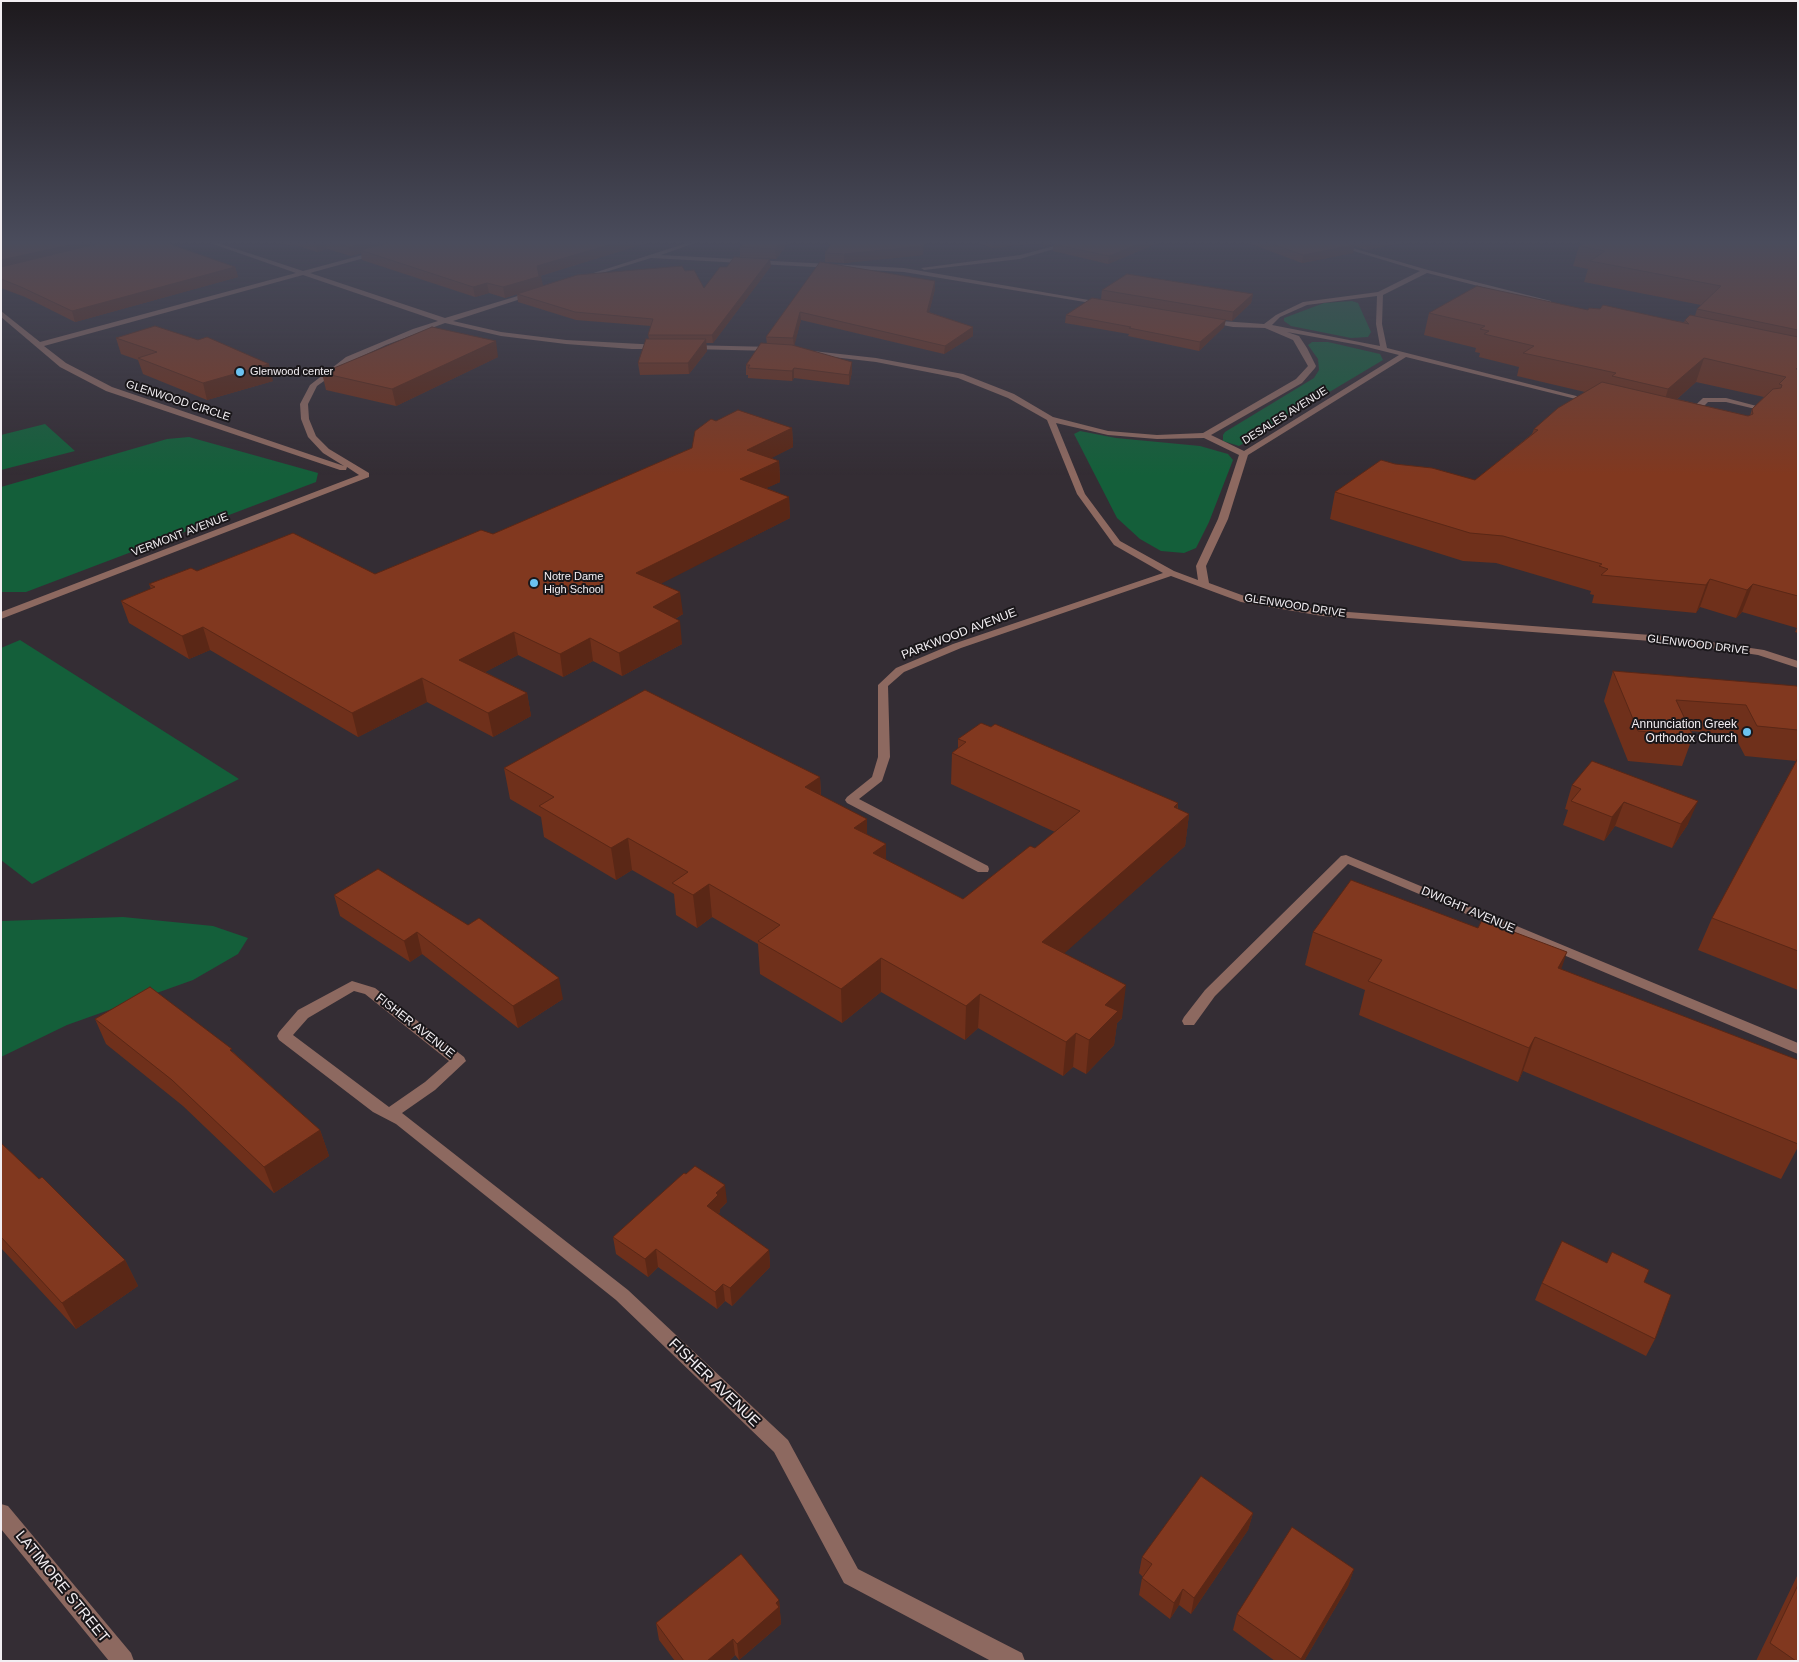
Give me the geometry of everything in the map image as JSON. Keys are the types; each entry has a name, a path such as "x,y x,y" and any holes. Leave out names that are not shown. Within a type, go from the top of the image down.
{"street":[{"name":"GLENWOOD CIRCLE","path":"10,321 63,365 109,390 366,475"},
{"path":"38,345 128,321"},
{"path":"366,475 326,451 312,437 305,419 304,404 314,385 349,359 383,343 415,330 446,321 501,334 566,342 632,347 668,347"},
{"path":"1207,321 1233,325 1266,326 1359,343 1600,403"},
{"path":"1266,326 1273,321"},
{"path":"1378,321 1384,350"},
{"path":"800,351 876,360 960,376 1011,396 1050,419 1108,433 1157,437 1204,435 1299,382 1312,366 1296,338 1266,326"},
{"path":"677,347 780,349"},
{"name":"DESALES AVENUE","path":"1204,585 1201,566 1223,519 1244,454 1404,355"},
{"path":"1692,425 1682,422 1706,400 1726,400 1768,410"},
{"name":"GLENWOOD DRIVE","path":"1050,419 1081,494 1117,543 1171,573 1245,600 1322,613 1677,640 1760,652 1798,665"},
{"path":"1204,435 1244,454"},
{"name":"VERMONT AVENUE","path":"1,616 366,475"},
{"name":"PARKWOOD AVENUE","path":"983,869 851,800 878,778 884,757 883,684 900,670 958,646 1171,573"},
{"name":"DWIGHT AVENUE","path":"1189,1021 1210,993 1346,859 1798,1049"},
{"name":"FISHER AVENUE","path":"390,1114 430,1086 459,1061 370,991 352,986 303,1014 284,1036 378,1108 390,1114 402,1120 622,1296 781,1446 851,1576 1014,1661"},
{"name":"LATIMORE STREET","path":"1,1513 123,1661"}],"green space":[{"path":"1284,321 1366,321 1371,332 1368,337 1351,338 1291,326"},
{"path":"1312,342 1328,342 1380,354 1383,360 1239,446 1223,441 1225,432 1314,378 1319,370 1318,359 1308,345"},
{"path":"45,424 75,451 1,470 1,435"},
{"path":"1080,431 1116,438 1200,446 1228,454 1233,460 1209,522 1196,548 1184,553 1161,551 1140,539 1117,518 1074,434"},
{"path":"189,437 318,473 316,482 26,592 1,592 1,487 167,439"},
{"path":"20,640 239,779 32,884 1,860 1,648"},
{"path":"123,917 213,926 248,938 238,954 193,980 67,1025 1,1057 1,921"}],"building":[{"path":"653,321 723,321 712,335 648,335"},
{"path":"778,321 798,321 793,338 766,337"},
{"path":"837,321 953,321 973,327 945,346"},
{"path":"1096,321 1225,321 1200,342 1129,328 1131,327"},
{"path":"1462,321 1673,321 1689,324 1686,321 1717,321 1798,337 1798,368 1796,369 1798,369 1798,596 1753,584 1747,590 1710,579 1706,585 1601,575 1608,569 1599,566 1602,564 1503,536 1470,533 1335,492 1381,460 1395,464 1432,468 1475,480 1538,430 1534,429 1558,408 1602,382 1748,416 1753,414 1752,409 1773,389 1781,388 1782,385 1779,384 1786,377 1704,358 1668,389 1612,376 1616,373 1523,353 1534,346 1484,334 1489,331 1480,329 1485,326"},
{"path":"1753,321 1798,321 1798,330"},
{"path":"155,326 198,340 207,337 269,364 203,383 138,358 157,352 116,338"},
{"path":"432,327 496,341 392,389 322,373"},
{"path":"646,339 706,339 688,363 638,363"},
{"path":"761,343 792,345 852,362 849,375 794,368 792,371 748,368 750,365 746,365"},
{"path":"738,410 792,428 747,450 779,461 740,479 789,497 636,573 680,592 653,607 680,621 619,653 590,638 560,654 514,632 459,660 527,693 488,713 422,678 352,713 203,627 182,636 121,601 155,587 149,584 191,568 197,571 293,533 375,574 481,530 493,534 692,448 695,431 711,419 716,421"},
{"path":"1613,671 1797,686 1798,730 1757,726 1746,705 1676,700 1693,736 1638,731"},
{"path":"645,690 820,777 805,787 867,819 854,828 886,844 873,853 963,899 1030,846 1035,848 1080,811 952,753 966,742 958,739 981,723 991,727 995,724 1178,803 1174,807 1189,814 1042,942 1126,985 1105,1005 1118,1011 1089,1040 1076,1033 1066,1042 980,994 966,1006 881,958 841,989 758,941 780,925 709,884 693,895 672,883 688,872 628,838 611,848 539,806 554,797 504,768"},
{"path":"1798,758 1798,951 1712,918"},
{"path":"1592,761 1698,801 1681,824 1624,802 1612,817 1571,801 1581,789 1572,785"},
{"path":"378,869 468,925 479,918 559,978 513,1006 417,932 404,941 334,895"},
{"path":"1351,880 1478,928 1482,920 1567,952 1558,968 1798,1060 1798,1144 1535,1037 1529,1048 1368,981 1382,960 1313,932"},
{"path":"150,987 232,1049 230,1050 320,1130 264,1167 172,1080 95,1019"},
{"path":"1,1143 39,1179 42,1177 125,1260 62,1303 1,1237"},
{"path":"695,1166 725,1185 716,1193 718,1195 707,1206 769,1250 730,1288 723,1284 715,1292 656,1249 645,1259 613,1237 684,1173 686,1174"},
{"path":"1562,1241 1607,1263 1612,1252 1649,1270 1644,1282 1671,1295 1655,1339 1542,1283"},
{"path":"1201,1476 1253,1513 1194,1598 1183,1589 1174,1603 1142,1578 1152,1564 1142,1557"},
{"path":"1292,1527 1354,1569 1301,1659 1237,1614"},
{"path":"741,1554 779,1600 776,1603 779,1607 737,1644 733,1639 707,1661 684,1661 656,1623"},
{"path":"1798,1585 1798,1661 1796,1661 1770,1643"}],"place":[{"name":"Glenwood center","path":"240,372"},
{"name":"Notre Dame High School","path":"534,583"},
{"name":"Annunciation Greek Orthodox Church","path":"1747,732"}]}
